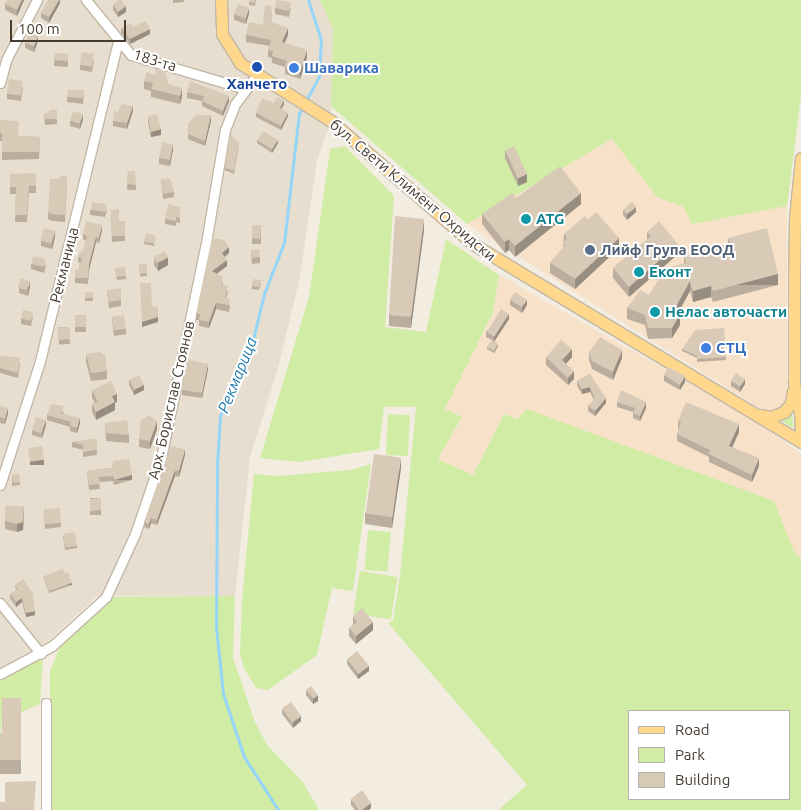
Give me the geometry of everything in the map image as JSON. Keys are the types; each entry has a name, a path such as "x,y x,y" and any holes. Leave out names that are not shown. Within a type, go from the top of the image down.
{"main road":[{"name":"бул. Свети Климент Охридски","path":"221,0 220,23 225,42 240,63 325,118 487,254 801,442"},
{"path":"754,413 767,417 784,412 791,403 794,382 795,218 801,158"},
{"path":"794,382 800,414"},
{"path":"801,396 801,442"}],"street":[{"path":"0,83 6,60 37,0"},
{"name":"183-та","path":"86,0 118,41 137,57 246,89"},
{"name":"Рекманица","path":"0,485 40,361 118,41"},
{"name":"Арх. Борислав Стоянов","path":"0,674 41,654 106,597 138,525 161,458 206,243 225,130 235,104 257,75"},
{"path":"0,604 41,654"},
{"path":"46,703 46,810"}],"shaded area":[{"path":"0,0 320,0 333,29 331,121 317,161 299,282 278,368 250,457 235,596 97,596 40,649 0,669"},
{"path":"612,139 657,197 683,207 692,224 787,206 787,395 782,406 773,412 762,410 467,224"},
{"path":"499,275 756,421 801,454 801,559 794,552 774,501 504,414 473,475 438,459 462,417 445,409 493,313"}],"green space":[{"path":"320,0 801,0 801,96 787,206 692,224 683,207 657,197 612,139 467,224 331,106 333,29"},
{"path":"345,146 394,196 385,327 426,332 446,239 499,275 493,313 445,409 462,417 438,459 473,475 504,414 517,419 527,409 774,501 794,552 801,559 801,810 498,810 527,785 388,623 393,621 400,576 416,407 384,407 379,449 300,462 260,458 309,297 330,149"},
{"path":"792,410 793,428 778,419"},
{"path":"388,414 410,415 408,456 386,455"},
{"path":"371,464 353,591 332,588 317,655 268,690 256,688 244,668 240,653 242,599 254,474 279,476 351,470"},
{"path":"368,530 391,532 387,572 365,570"},
{"path":"360,571 398,577 391,619 353,613"},
{"path":"235,596 233,658 255,722 267,745 303,782 319,810 50,810 50,671 61,644 88,620 106,597"},
{"path":"43,656 40,704 21,712 2,712 0,746 0,677"}],"building":[{"path":"7,0 22,0 17,10 5,4"},
{"path":"48,0 59,0 49,17 41,13"},
{"path":"119,0 126,6 118,12 113,4"},
{"path":"276,0 291,2 289,11 275,8"},
{"path":"238,4 249,8 246,18 234,14"},
{"path":"265,5 272,6 271,22 288,28 282,42 307,50 300,72 285,67 287,61 272,56 273,51 268,50 271,40 246,35 249,22 263,25"},
{"path":"146,21 150,29 130,39 121,28 131,23 133,27"},
{"path":"30,32 38,36 34,46 25,43"},
{"path":"82,52 94,54 92,67 80,65"},
{"path":"55,53 68,54 67,61 55,60"},
{"path":"156,69 165,69 168,84 182,88 180,96 151,89 153,83 144,81 147,72 155,75"},
{"path":"9,79 23,81 21,96 7,94"},
{"path":"190,81 229,96 223,111 202,101 204,96 187,92"},
{"path":"68,90 84,90 83,98 67,97"},
{"path":"277,97 284,100 280,108 288,113 281,126 256,113 262,98 274,103"},
{"path":"122,104 133,106 127,123 113,121 114,111 118,112"},
{"path":"49,110 57,110 57,119 45,119 44,114 49,113"},
{"path":"73,111 83,114 80,123 70,121"},
{"path":"157,114 161,129 151,132 148,116"},
{"path":"196,115 211,115 205,141 188,134 188,123"},
{"path":"0,120 19,121 18,136 40,137 39,152 2,152"},
{"path":"263,131 278,140 272,149 257,140"},
{"path":"230,134 239,142 234,171 225,168"},
{"path":"162,142 173,144 170,160 159,158"},
{"path":"514,146 527,174 518,178 505,150"},
{"name":"ATG","path":"560,166 581,193 515,246 509,239 505,242 482,214 512,193 516,198"},
{"path":"128,171 135,171 136,185 127,184"},
{"path":"36,173 36,186 29,186 27,215 15,215 16,187 10,187 10,174"},
{"path":"59,176 67,176 65,215 48,212 50,179 60,179"},
{"path":"170,178 174,192 163,194 161,179"},
{"path":"92,202 107,204 106,212 91,210"},
{"path":"632,202 636,207 627,214 623,210"},
{"path":"168,204 180,207 180,218 176,217 176,221 165,219"},
{"path":"119,209 119,221 125,221 125,236 112,236 111,210"},
{"path":"596,212 619,238 575,279 550,263 565,245 563,242 567,238 564,234 585,216 588,220"},
{"path":"395,216 424,219 411,317 389,315"},
{"path":"86,221 102,225 99,238 96,237 89,264 88,278 75,278 75,269 79,269 82,258 78,257 80,251 83,252 87,236 83,234"},
{"path":"659,221 678,244 629,287 613,268 651,236 647,232"},
{"path":"252,225 261,225 260,239 252,238"},
{"path":"44,228 55,231 51,243 41,241"},
{"path":"767,228 778,274 713,291 711,286 693,291 690,281 674,310 680,314 672,328 648,328 645,315 627,308 640,290 649,295 666,268 686,263 684,256 730,243 728,238"},
{"path":"146,233 155,235 154,243 144,242"},
{"path":"212,238 224,240 229,247 222,253 227,260 212,271 223,277 222,285 228,286 225,298 230,299 229,305 216,303 209,322 199,320 200,314 196,314"},
{"path":"259,249 260,257 252,258 251,250"},
{"path":"165,251 168,257 157,263 153,257"},
{"path":"33,256 46,259 44,267 31,264"},
{"path":"146,264 147,273 140,274 139,265"},
{"path":"125,267 126,276 116,277 115,268"},
{"path":"21,278 30,281 26,290 18,288"},
{"path":"253,279 261,280 259,287 252,286"},
{"path":"140,283 151,283 152,306 158,307 158,317 142,322"},
{"path":"121,288 121,300 109,302 107,290"},
{"path":"85,292 93,292 93,298 85,298"},
{"path":"515,292 527,300 522,307 510,299"},
{"path":"501,309 509,314 494,337 487,332"},
{"path":"23,310 33,312 31,321 21,319"},
{"path":"75,315 86,315 86,327 75,327"},
{"path":"124,315 126,329 114,331 112,317"},
{"path":"69,327 70,339 59,340 58,328"},
{"path":"724,328 726,357 697,359 697,356 682,349 695,330"},
{"path":"600,337 622,350 613,372 592,361 589,352"},
{"path":"492,340 498,344 494,351 487,347"},
{"path":"561,340 572,349 562,360 574,371 568,378 546,357"},
{"path":"100,352 105,355 107,371 91,373 86,354"},
{"path":"0,356 20,357 18,373 0,368"},
{"path":"188,357 190,360 208,364 202,393 182,390"},
{"path":"668,367 685,376 680,385 664,375"},
{"path":"736,373 745,379 740,387 731,380"},
{"path":"590,374 606,398 595,411 588,406 595,398 590,387 582,389 577,381"},
{"path":"139,375 144,385 134,390 129,380"},
{"path":"111,381 117,394 112,396 115,402 96,412 92,404 98,402 92,390"},
{"path":"621,390 646,402 640,416 633,413 635,408 617,402"},
{"path":"686,402 739,424 729,446 759,458 752,475 709,454 710,450 677,434 681,422 678,421"},
{"path":"51,404 64,406 61,413 80,418 77,428 70,426 71,422 47,415"},
{"path":"0,405 8,408 5,419 0,417"},
{"path":"149,415 157,421 150,441 139,439 141,420"},
{"path":"36,417 46,420 41,433 32,430"},
{"path":"127,420 129,435 106,433 105,423"},
{"path":"96,439 97,450 83,452 83,445 72,442"},
{"path":"42,446 44,460 30,462 28,448"},
{"path":"171,446 185,449 179,471 175,470 157,520 151,518 149,524 144,522"},
{"path":"374,454 401,458 392,517 366,513"},
{"path":"129,459 132,475 114,480 113,476 99,477 100,484 89,485 87,471 112,468 113,461"},
{"path":"19,474 20,482 13,483 12,475"},
{"path":"101,498 101,510 90,511 90,499"},
{"path":"5,506 24,506 23,522 17,524 5,521"},
{"path":"60,508 61,523 45,524 44,509"},
{"path":"75,532 77,546 65,548 63,534"},
{"path":"63,569 64,573 68,572 72,583 49,591 44,576"},
{"path":"23,579 33,593 35,611 26,613 22,598 16,602 10,594 18,589 15,585"},
{"path":"362,608 373,622 356,636 349,628 357,622 353,616"},
{"path":"357,651 369,666 359,674 347,659"},
{"path":"311,686 318,695 313,698 306,690"},
{"path":"2,698 21,698 21,760 0,760"},
{"path":"291,702 301,716 292,722 282,708"},
{"path":"36,781 34,810 0,810 0,802 5,802 5,782"},
{"path":"362,790 371,803 362,810 359,810 351,799"}],"waterway":[{"name":"Рекмарица","path":"306,101 319,77 321,40 308,0"},
{"name":"Рекмарица","path":"278,810 244,757 223,694 216,627 217,465 220,416 251,348 264,294 284,243 299,114 303,108"}],"place":[{"name":"Ханчето","path":"257,67"},
{"name":"Шаварика","path":"294,68"},
{"name":"ATG","path":"526,219"},
{"name":"Лийф Група ЕООД","path":"590,250"},
{"name":"Еконт","path":"639,272"},
{"name":"Нелас авточасти","path":"655,312"},
{"name":"СТЦ","path":"706,348"}]}
